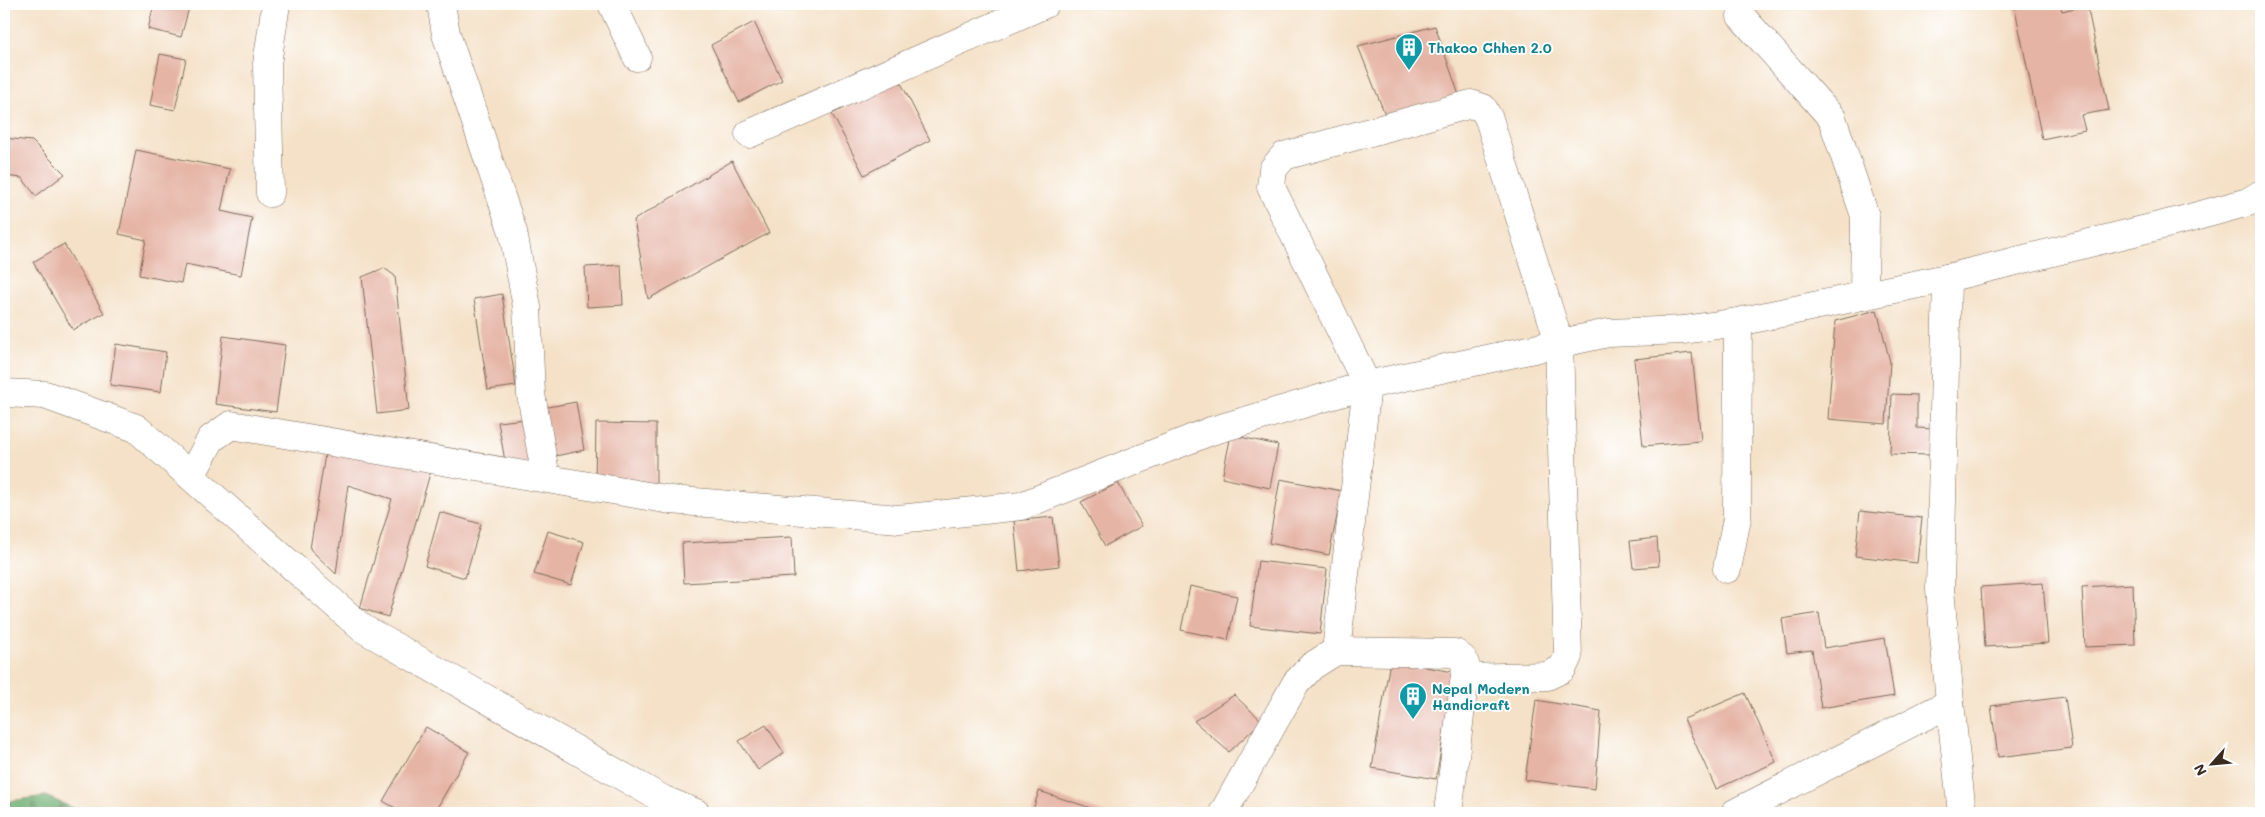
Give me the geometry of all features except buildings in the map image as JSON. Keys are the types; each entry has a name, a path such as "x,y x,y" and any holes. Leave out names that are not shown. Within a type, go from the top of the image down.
{"street":[{"path":"270,193 266,64 276,4"},
{"path":"440,4 446,34 513,232 528,307 531,394 546,478"},
{"path":"612,4 637,57"},
{"path":"749,134 1045,4"},
{"path":"1741,16 1832,118 1865,216 1864,296"},
{"path":"1336,651 1367,385 1271,187 1273,169 1284,156 1471,104 1483,108 1489,119 1559,342 1568,656 1562,669 1547,676 1465,678"},
{"path":"191,476 211,439 231,425 671,500 899,519 1021,506 1211,431 1367,385 1559,342 1608,333 1684,330 1738,322 1864,296 1947,278 2183,220 2248,202 2261,194"},
{"path":"1947,278 1940,589 1962,813"},
{"path":"1727,569 1738,518 1738,322"},
{"path":"4,393 45,395 136,428 362,628 664,800 696,813"},
{"path":"1223,813 1296,684 1312,666 1336,651 1455,652 1463,659 1466,667 1465,678 1448,813"},
{"path":"1735,813 1950,703"}],"green space":[{"path":"45,796 85,813 4,813 4,802"}],"place":[{"name":"Thakoo Chhen 2.0","path":"1409,71"},
{"name":"Nepal Modern Handicraft","path":"1413,720"}]}
